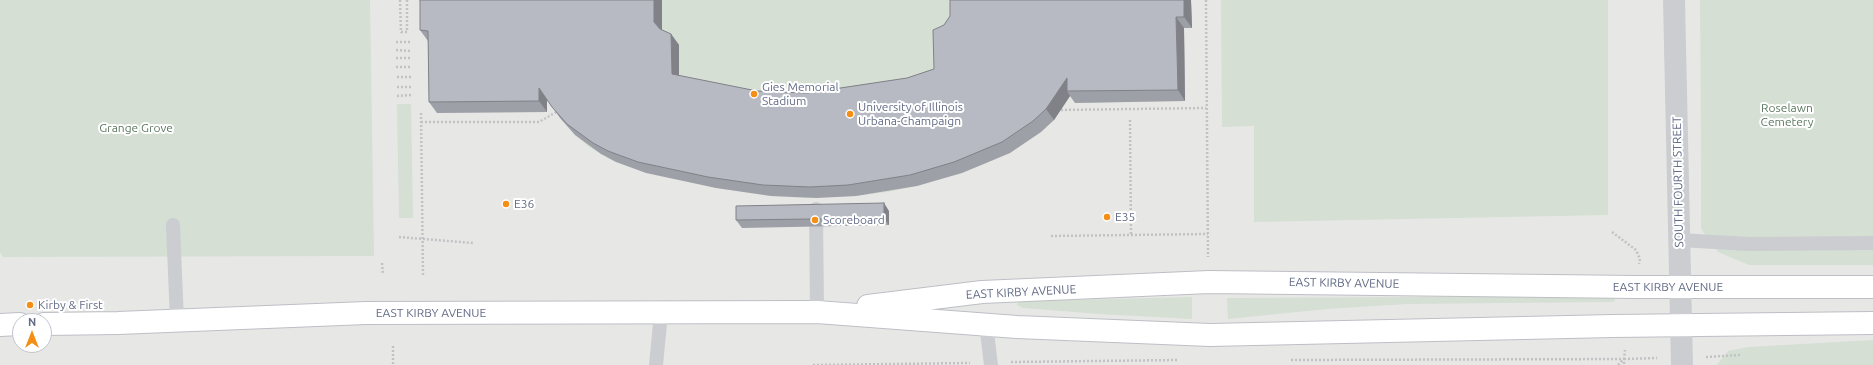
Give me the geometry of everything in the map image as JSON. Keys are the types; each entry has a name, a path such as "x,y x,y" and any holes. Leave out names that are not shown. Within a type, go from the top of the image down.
{"main road":[{"name":"EAST KIRBY AVENUE","path":"817,312 982,292 1209,282 1873,286"},
{"name":"EAST KIRBY AVENUE","path":"52,324 177,321 366,313 817,312 1017,327 1210,335 1873,323"},
{"path":"0,325 12,324"}],"street":[{"name":"SOUTH FOURTH STREET","path":"1674,0 1682,365"}],"lane":[{"path":"816,208 817,312"},
{"path":"173,225 177,321"},
{"path":"1680,240 1749,244 1873,243"},
{"path":"656,365 661,313"},
{"path":"986,324 991,365"}],"path":[{"path":"400,0 401,32 407,32 407,0"},
{"path":"1206,0 1208,260"},
{"path":"396,42 410,42"},
{"path":"396,50 411,51"},
{"path":"396,58 411,58"},
{"path":"396,67 411,67"},
{"path":"397,77 411,77"},
{"path":"397,87 411,86"},
{"path":"397,96 411,95"},
{"path":"1055,109 1206,108"},
{"path":"421,122 539,122 556,113 560,109"},
{"path":"421,113 423,275"},
{"path":"1130,120 1131,235"},
{"path":"1612,232 1636,250 1640,259"},
{"path":"1051,236 1208,234"},
{"path":"399,237 473,243"},
{"path":"382,263 383,275"},
{"path":"393,346 393,365"},
{"path":"1618,365 1624,359"}],"shaded area":[{"name":"University of Illinois Urbana-Champaign","path":"0,0 1700,0 1701,229 1749,265 1873,265 1873,365 0,365"}],"green space":[{"name":"Grange Grove","path":"0,0 370,0 374,256 3,257 0,252"},
{"name":"Gies Memorial Stadium","path":"427,0 1191,0 1192,28 1184,28 1185,101 1075,103 1074,90 1054,120 1041,132 1010,153 980,166 917,186 887,192 856,196 804,198 771,196 716,188 616,162 589,147 575,135 547,100 547,112 437,113"},
{"path":"1221,0 1608,0 1608,215 1254,222 1254,126 1222,127"},
{"name":"Roselawn Cemetery","path":"1700,0 1873,0 1873,265 1749,265 1718,252 1701,229"},
{"path":"397,104 411,104 413,218 399,218"},
{"path":"1192,297 1192,319 1023,308 1017,305 1017,303 1024,301"},
{"path":"1614,297 1615,301 1612,302 1408,304 1327,309 1228,319 1227,298"},
{"path":"1873,340 1873,365 1717,365 1728,351 1748,347"}],"building":[{"name":"Gies Memorial Stadium","path":"420,0 654,0 654,22 660,29 671,34 672,74 757,91 807,93 907,78 934,69 933,30 944,25 950,16 950,0 1184,0 1184,17 1176,17 1178,90 1067,91 1067,78 1046,109 1033,121 1002,142 954,162 910,175 848,185 810,187 763,185 708,177 638,162 608,151 593,143 567,124 552,107 539,88 539,101 429,102 428,31 420,30"},
{"path":"884,203 884,218 736,220 736,206"}],"place":[{"name":"Gies Memorial Stadium","path":"754,94"},
{"name":"University of Illinois Urbana-Champaign","path":"850,114"},
{"name":"E36","path":"506,204"},
{"name":"E35","path":"1107,217"},
{"name":"Scoreboard","path":"815,220"},
{"name":"Kirby & First","path":"30,305"}]}
